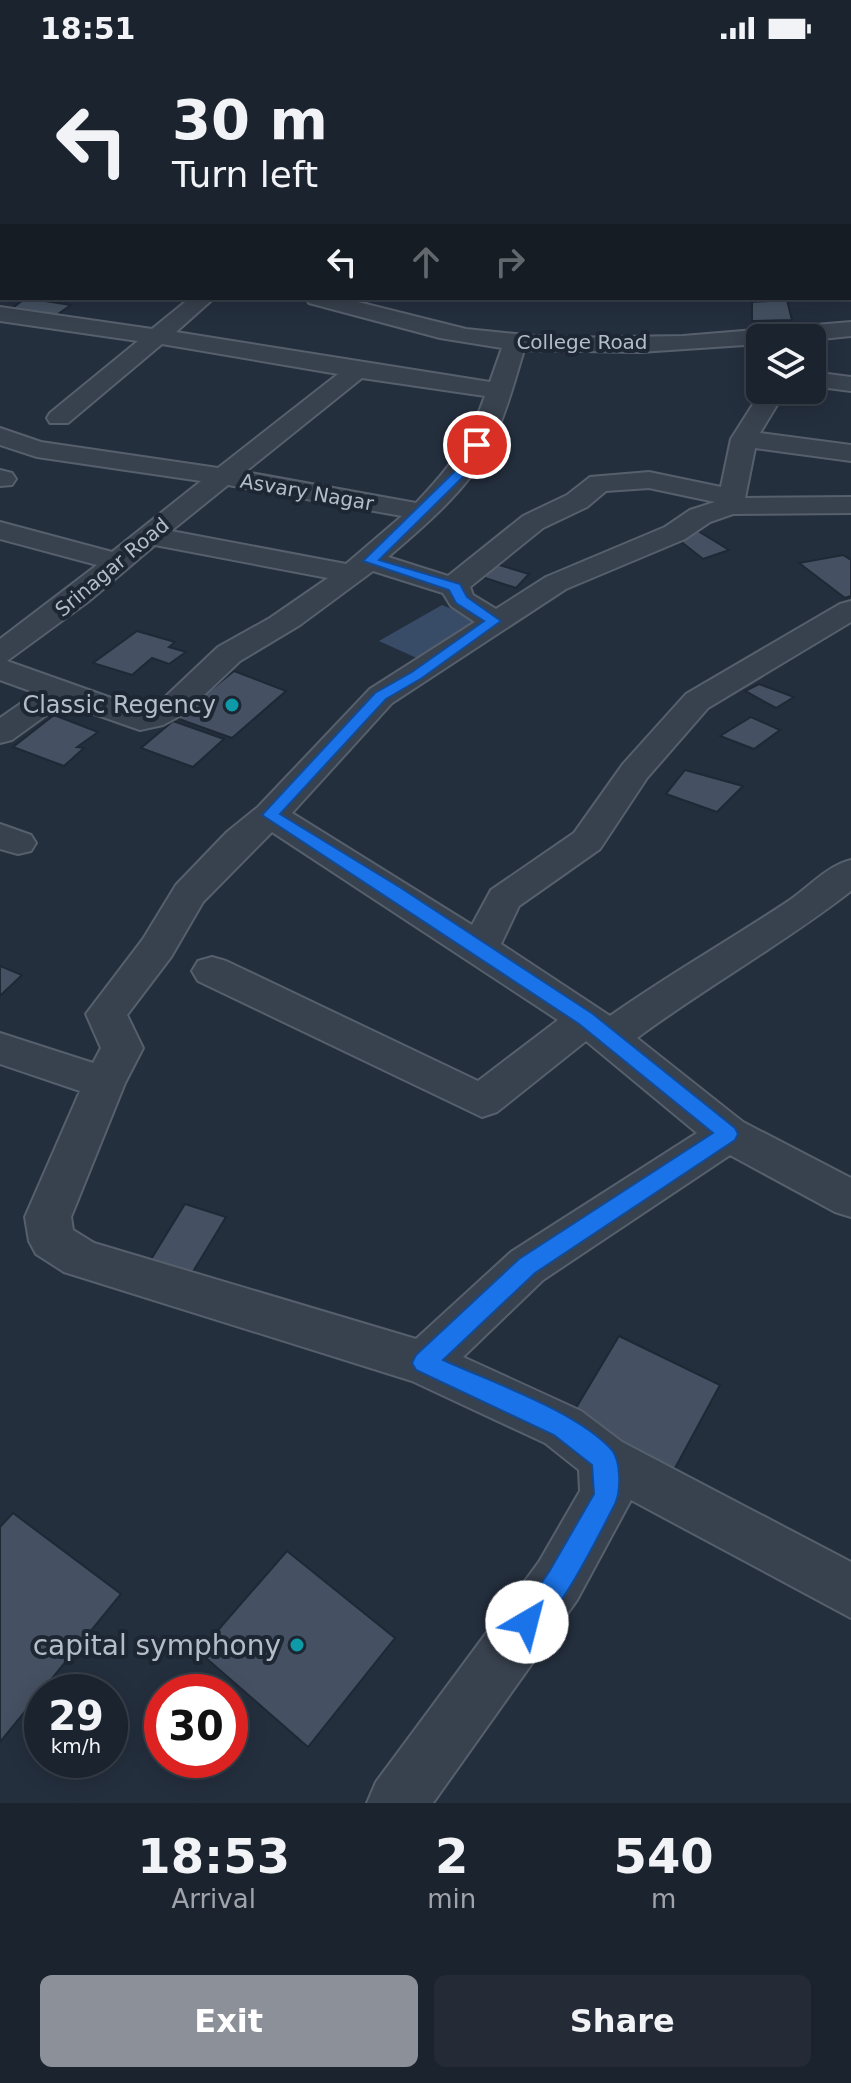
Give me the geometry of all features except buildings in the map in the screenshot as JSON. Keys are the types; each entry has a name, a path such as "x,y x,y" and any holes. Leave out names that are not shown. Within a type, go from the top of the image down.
{"street":[{"path":"59,418 200,300"},
{"name":"College Road","path":"337,300 378,304 515,343 746,338"},
{"path":"0,314 501,391"},
{"name":"College Road","path":"826,329 846,322"},
{"path":"0,669 140,720 159,717 223,658 269,633 362,567 422,512 458,474 484,434 515,343"},
{"name":"Srinagar Road","path":"0,654 32,633 148,535 357,370"},
{"path":"826,381 851,384"},
{"path":"731,502 744,439 765,404"},
{"name":"Asvary Nagar","path":"0,436 37,449 276,484 422,512"},
{"path":"744,439 851,453"},
{"path":"455,587 521,530 577,501 599,483 649,480 701,489 731,502 851,505"},
{"path":"731,502 700,516 675,533 556,583 461,641 417,675 381,696 270,815 240,840 189,894 157,948 106,1014 122,1048 104,1083 48,1217 52,1241 80,1258 424,1363 563,1427 604,1459 851,1591"},
{"path":"0,530 117,562"},
{"path":"148,535 362,567 455,587"},
{"path":"455,587 461,600 494,621"},
{"path":"480,948 504,899 587,841 635,771 697,701 851,610"},
{"path":"0,733 59,691"},
{"path":"270,815 480,948 597,1028 728,1134 851,1199"},
{"path":"212,971 482,1101 597,1028 680,986 804,908 851,872"},
{"path":"0,1048 104,1083"},
{"path":"424,1363 527,1266 728,1134"},
{"path":"397,1803 558,1581 607,1495 604,1459"}],"water":[{"path":"442,605 478,620 419,659 379,641"}],"place":[{"name":"Classic Regency","path":"232,705"},
{"name":"capital symphony","path":"297,1645"}],"route":[{"path":"477,445 458,474 370,561 455,587 461,600 494,621 461,641 417,675 381,696 270,815 394,892 586,1019 728,1134 527,1266 424,1363 563,1427 604,1459 607,1495 558,1581 527,1622"}]}
